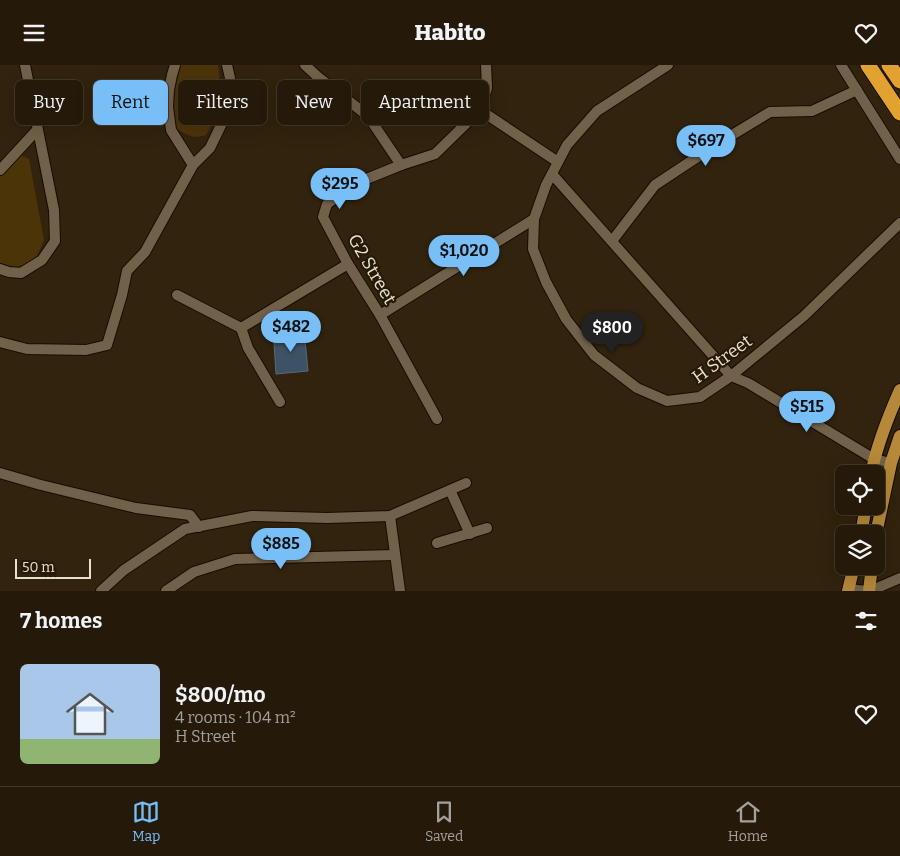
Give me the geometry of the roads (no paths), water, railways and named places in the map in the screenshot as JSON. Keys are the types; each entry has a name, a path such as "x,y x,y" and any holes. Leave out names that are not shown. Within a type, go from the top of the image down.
{"highway":[{"path":"868,65 900,113"},
{"path":"889,65 900,81"}],"main road":[{"path":"873,465 890,412 900,390"},
{"path":"878,525 900,436"},
{"path":"849,590 852,575"},
{"path":"868,591 871,575"}],"street":[{"path":"0,269 21,273 42,260 55,241 54,210 25,65"},
{"path":"175,65 169,90 168,107 171,131 193,165"},
{"path":"0,342 27,349 86,350 107,345 127,271 145,251 193,165 210,148 224,119 230,78 227,65"},
{"path":"305,65 368,116 401,165"},
{"name":"G2 Street","path":"486,65 487,80"},
{"name":"H Street","path":"668,65 597,111 567,145 546,185 534,219 533,249 546,282 566,319 594,355 637,388 667,401 700,397 731,376 804,316 900,223"},
{"path":"841,65 900,159"},
{"path":"612,241 655,185 770,112 812,111 857,90"},
{"path":"489,116 558,163"},
{"name":"G2 Street","path":"437,419 323,217 327,204 359,182 435,154 465,125"},
{"path":"0,170 37,130"},
{"path":"552,173 731,376 748,383 874,459 892,463"},
{"path":"380,315 534,219"},
{"path":"241,328 348,264"},
{"path":"178,295 241,328 248,348 280,401"},
{"path":"0,473 136,509 190,515 198,527"},
{"path":"101,591 124,570 185,529 252,516 327,518 390,516 466,483"},
{"path":"450,490 470,534"},
{"path":"390,516 400,591"},
{"path":"437,543 487,529"},
{"path":"166,591 194,572 235,559 395,555"},
{"path":"849,590 868,591 900,578"}]}
